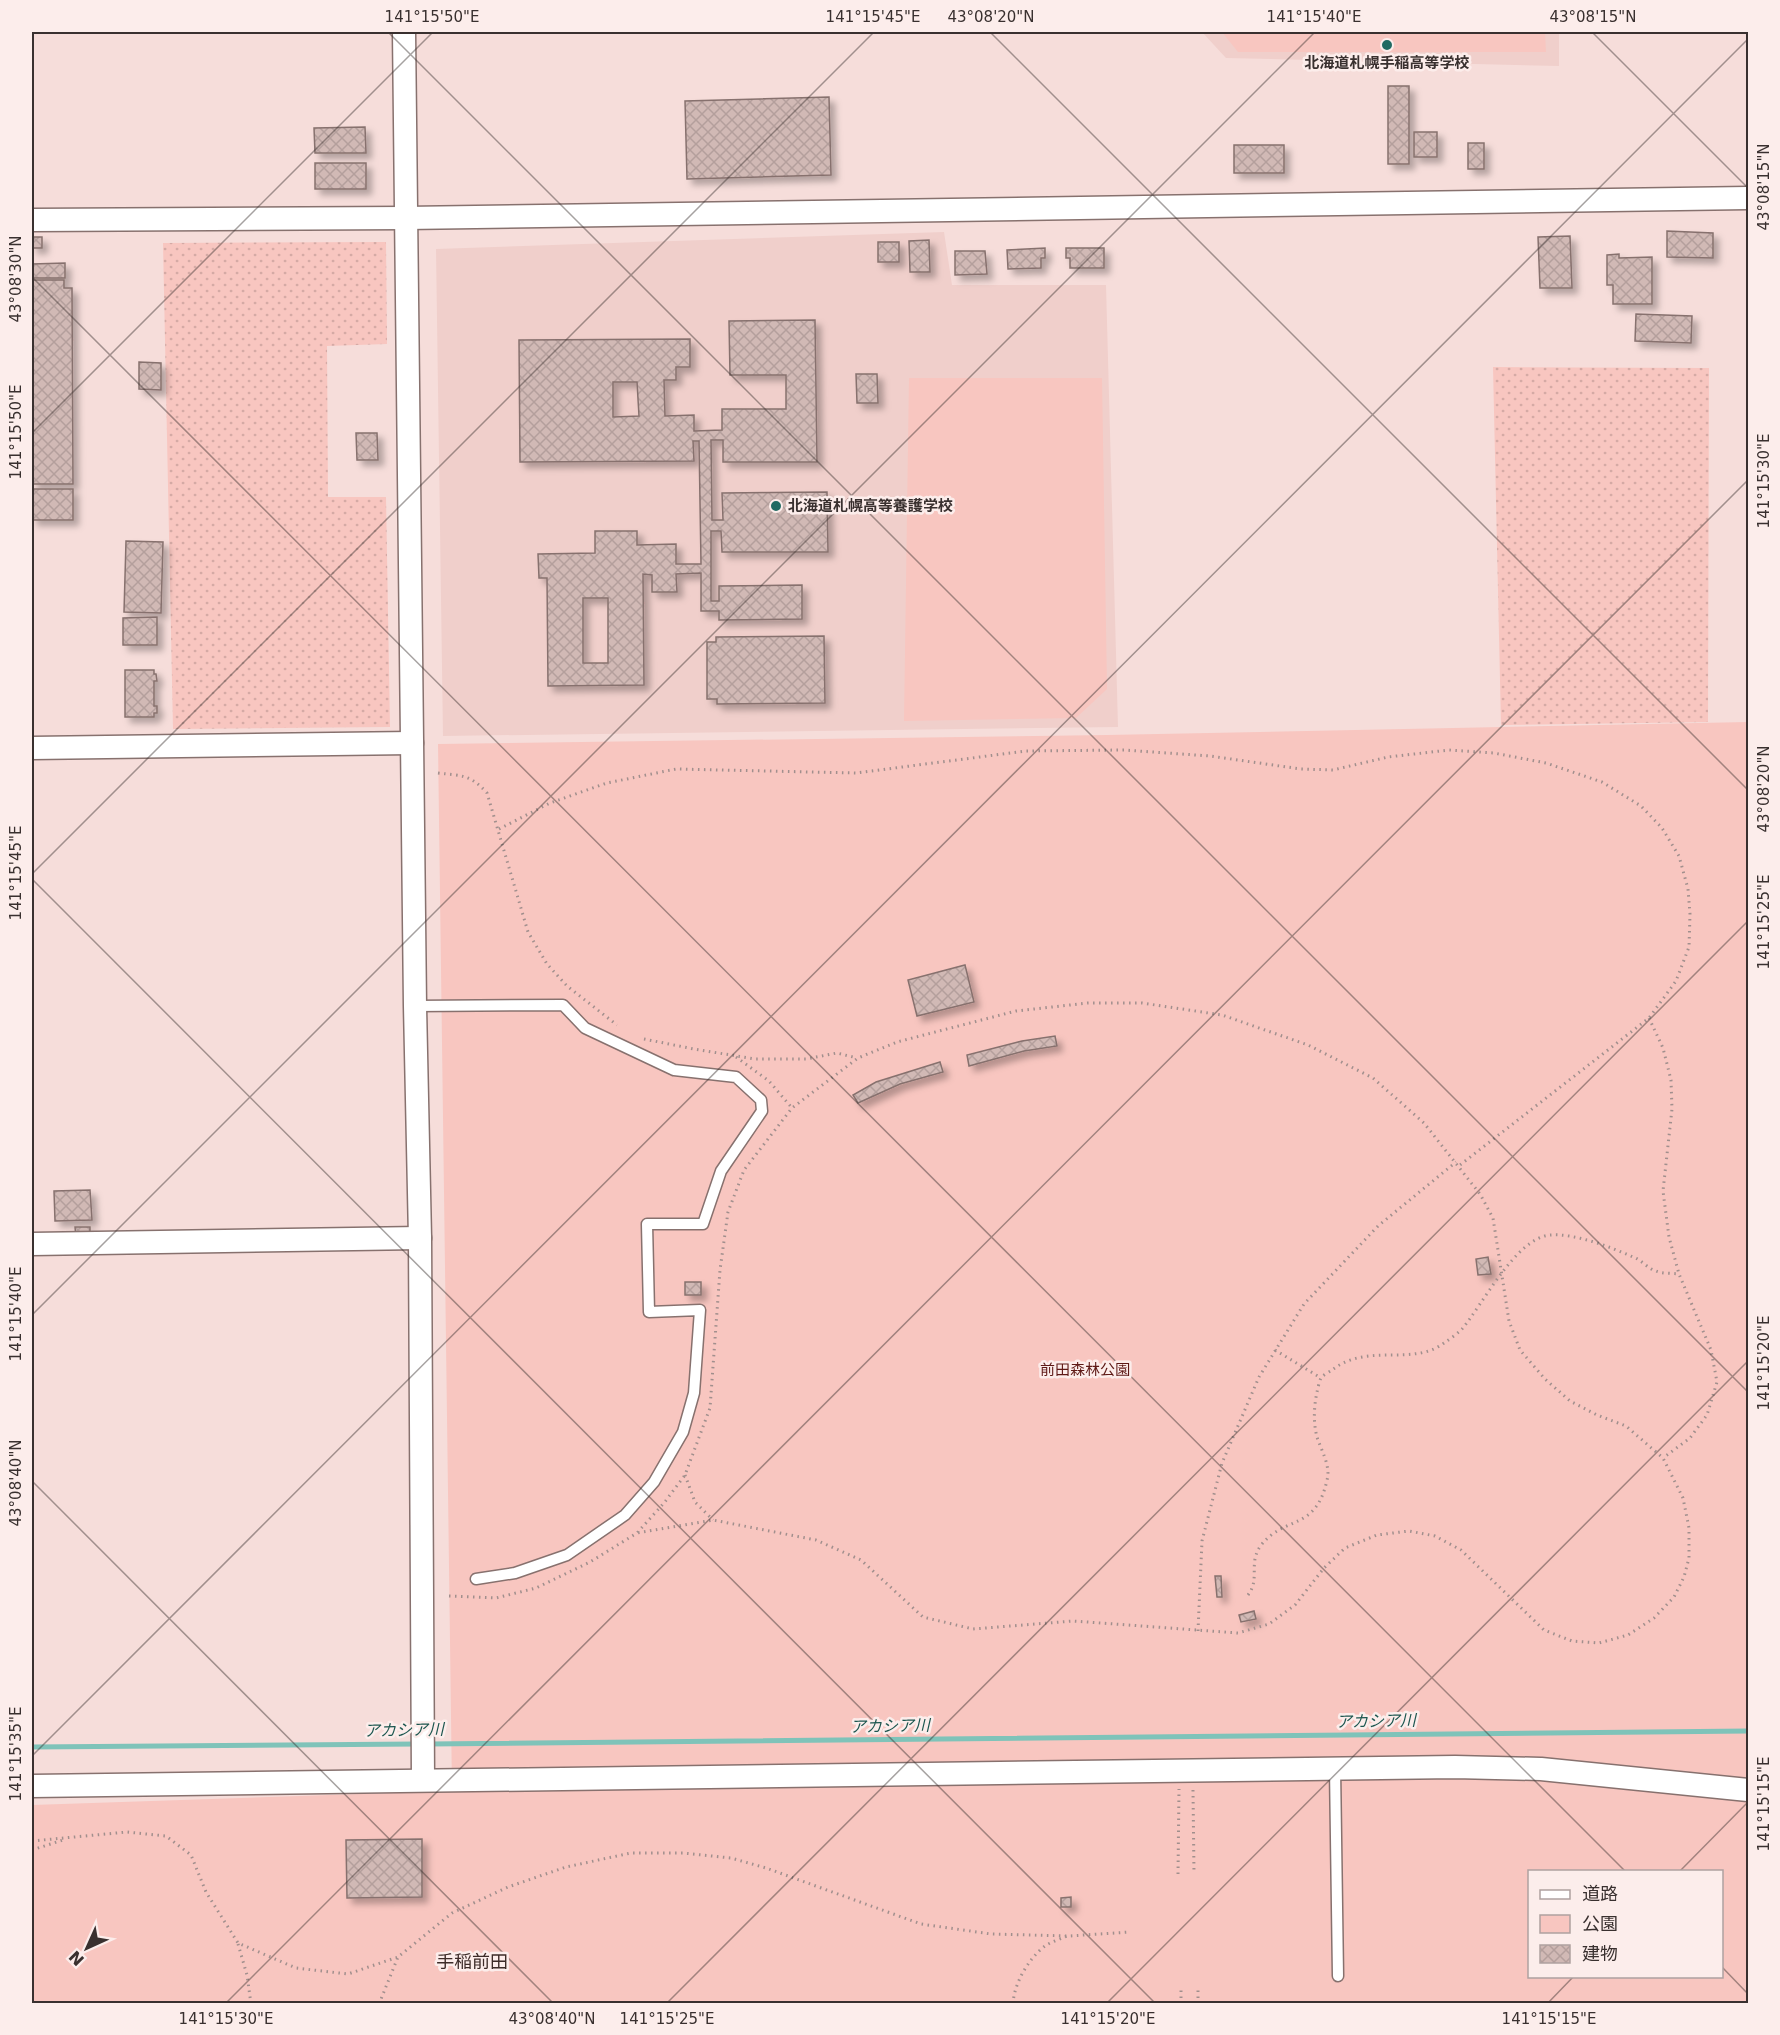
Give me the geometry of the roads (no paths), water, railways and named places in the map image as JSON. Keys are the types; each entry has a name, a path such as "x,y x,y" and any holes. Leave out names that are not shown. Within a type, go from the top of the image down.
{"street":[{"path":"404,32 415,1006 420,1238 423,1774"},
{"path":"32,220 406,218 1749,198"},
{"path":"32,748 412,743"},
{"path":"32,1245 420,1238"},
{"path":"32,1786 423,1774 1455,1767 1541,1769 1749,1790"}],"lane":[{"path":"415,1006 563,1005 585,1028 674,1070 735,1077 761,1100 762,1111 722,1171 704,1224 647,1224 649,1312 700,1310 694,1393 683,1432 654,1482 625,1515 567,1555 515,1573 476,1579"},
{"path":"1335,1768 1338,1976"}],"waterway":[{"name":"アカシア川","path":"429,1744 1748,1731"},
{"name":"アカシア川","path":"32,1747 417,1744"}],"place":[{"name":"北海道札幌手稲高等学校","path":"1387,45"},
{"name":"北海道札幌高等養護学校","path":"776,506"}],"district":[{"name":"手稲前田","path":"472,1961"}],"park label":[{"name":"前田森林公園","path":"1085,1370"}]}
